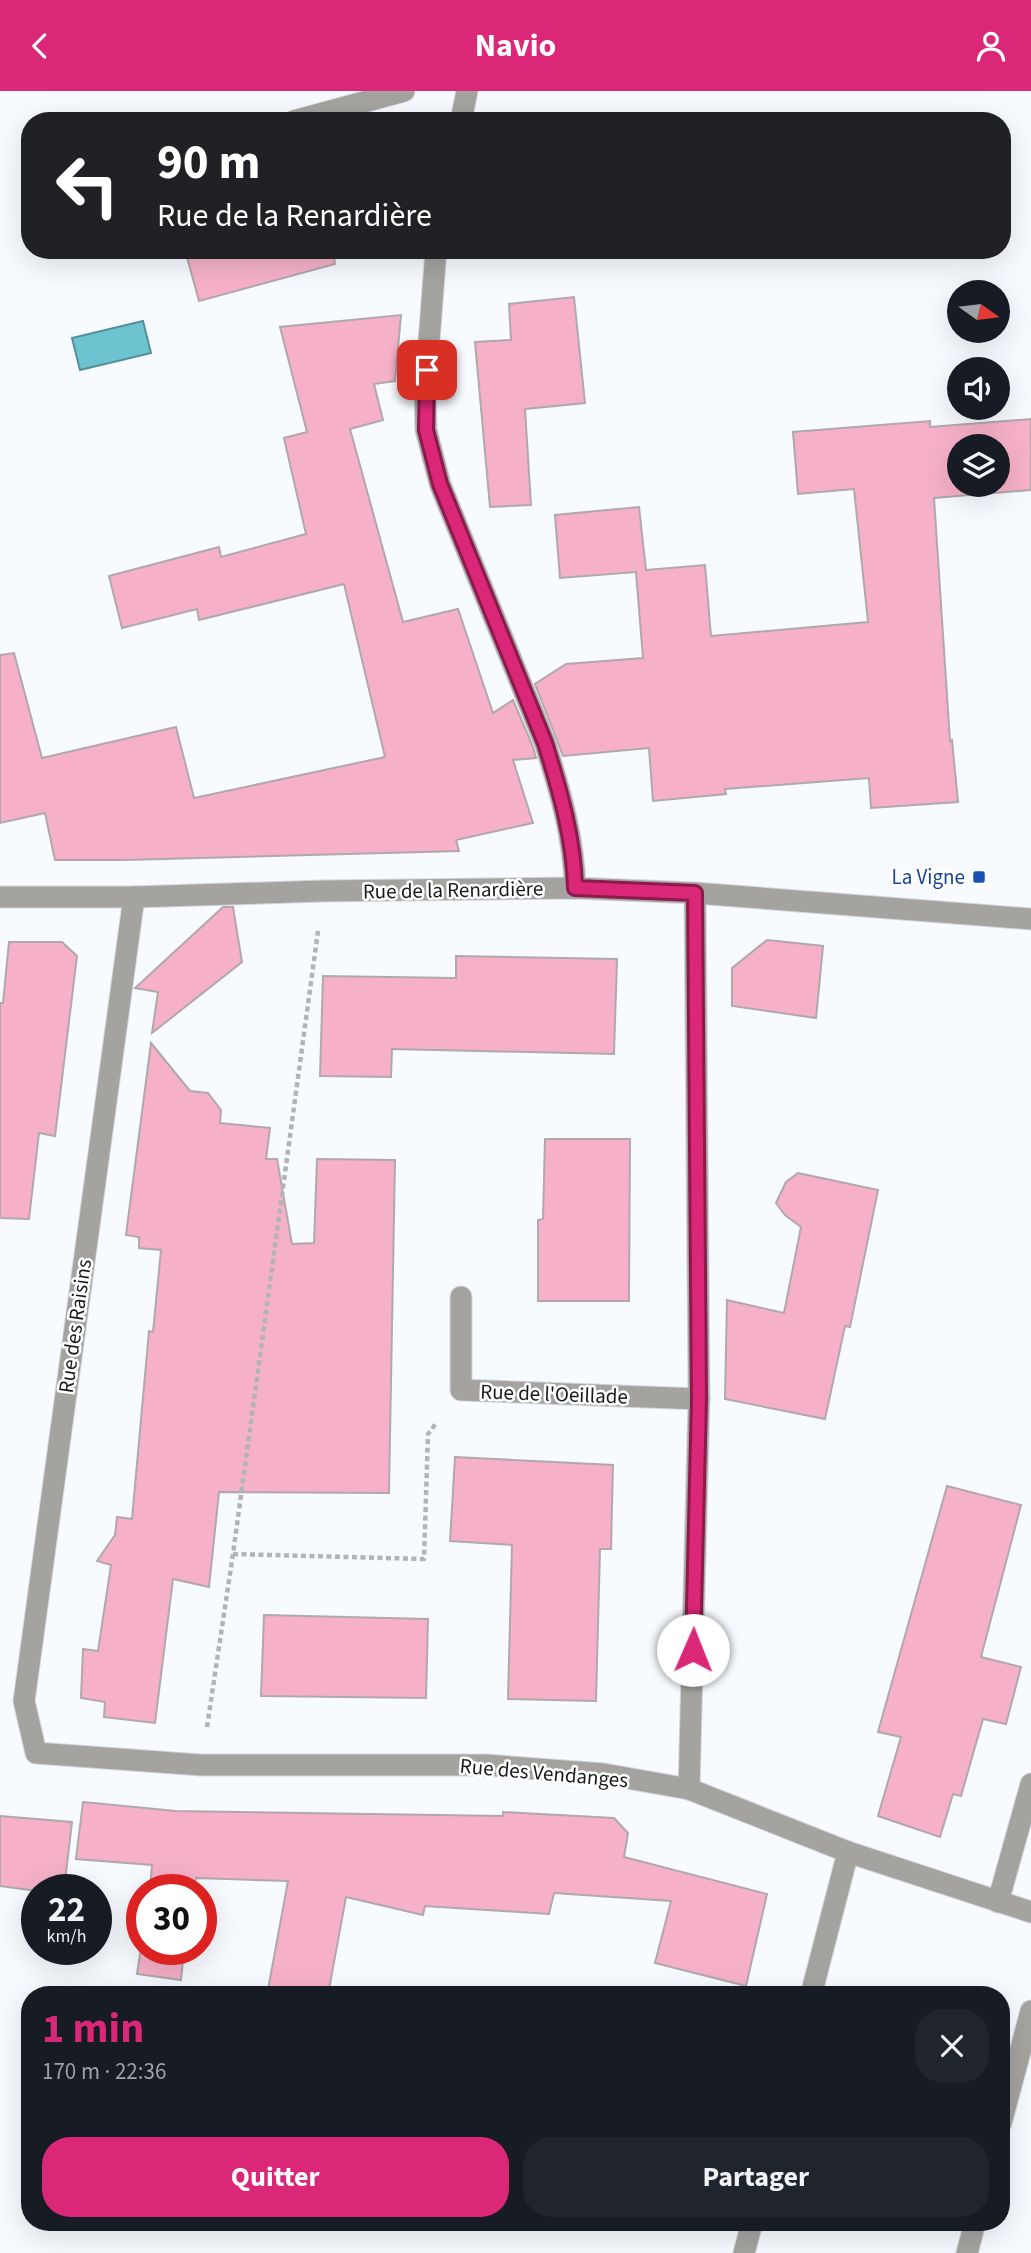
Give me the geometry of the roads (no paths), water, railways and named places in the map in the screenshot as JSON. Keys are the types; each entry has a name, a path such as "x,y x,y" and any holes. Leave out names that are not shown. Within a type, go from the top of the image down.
{"street":[{"path":"327,112 404,91"},
{"path":"463,112 467,91"},
{"path":"435,259 425,393 426,430 440,484 551,764 574,856 575,888"},
{"name":"Rue de la Renardière","path":"0,897 575,888 695,893 1031,919"},
{"path":"689,1789 699,1399 695,893"},
{"name":"Rue des Raisins","path":"36,1753 24,1701 134,897"},
{"name":"Rue de l'Oeillade","path":"461,1297 461,1390 699,1399"},
{"name":"Rue des Vendanges","path":"36,1753 201,1765 486,1765 604,1774 689,1789 848,1852 1031,1912"},
{"path":"998,1902 1031,1784"},
{"path":"813,1986 848,1852"},
{"path":"1010,2089 1031,2011"},
{"path":"744,2253 749,2231"},
{"path":"967,2253 973,2231"}],"water":[{"path":"143,321 151,353 80,370 72,338"}],"place":[{"name":"La Vigne","path":"979,877"}]}
